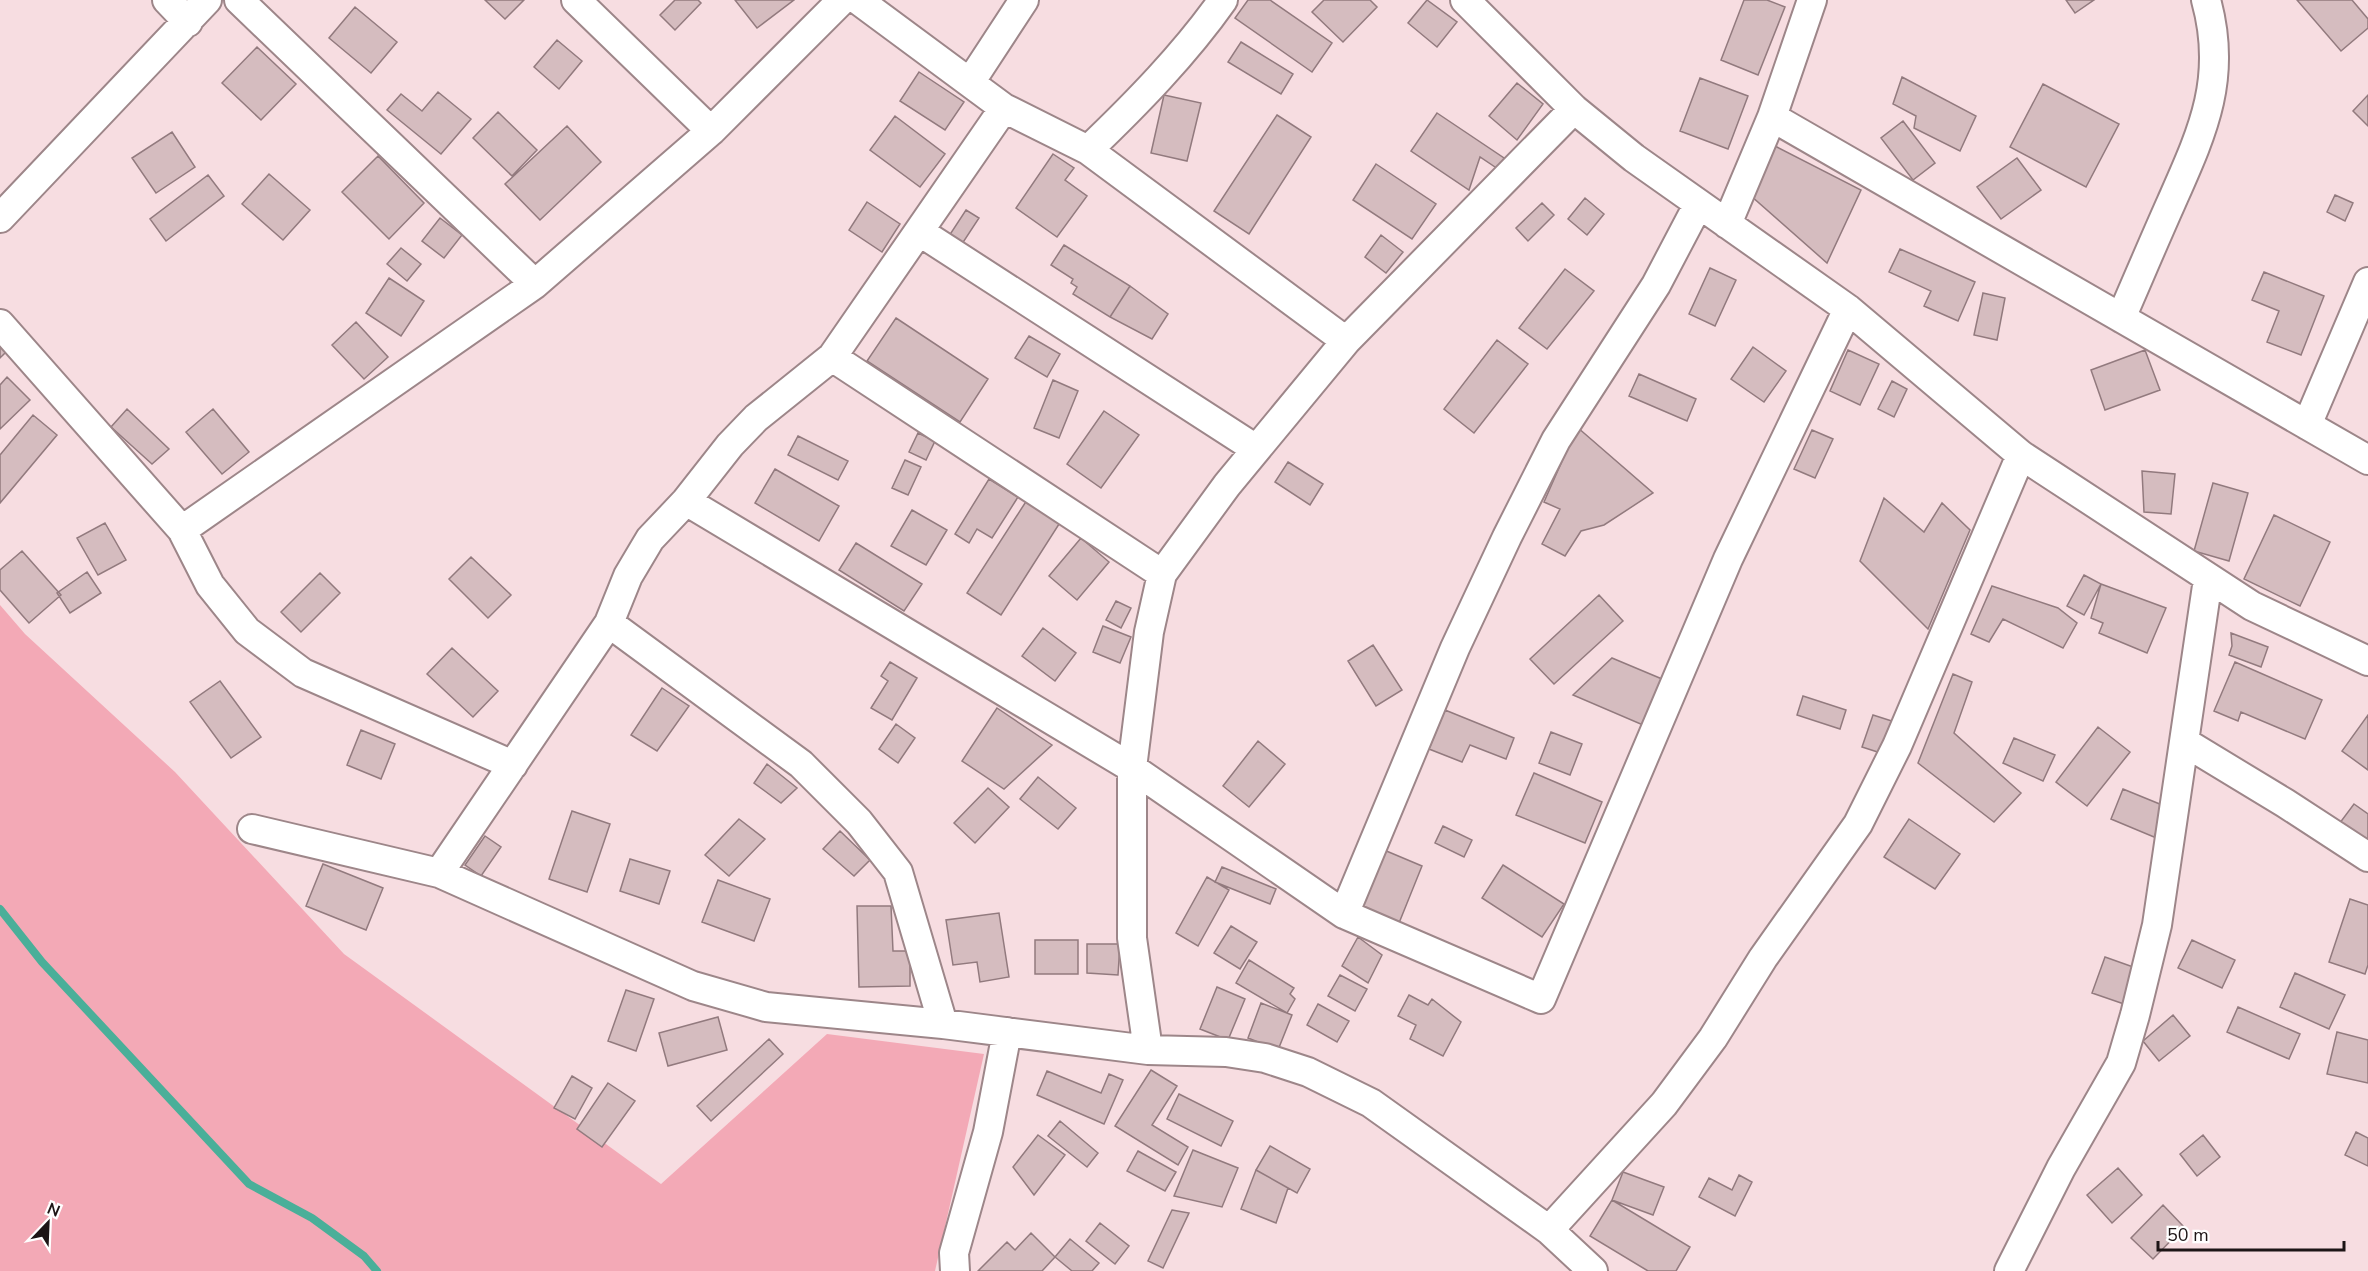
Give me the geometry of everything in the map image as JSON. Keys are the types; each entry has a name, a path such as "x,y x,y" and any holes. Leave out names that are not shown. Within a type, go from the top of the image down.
{"street":[{"path":"167,0 188,22"},
{"path":"0,218 207,0"},
{"path":"239,0 535,284"},
{"path":"576,0 711,131"},
{"path":"182,531 535,284 711,131 842,0"},
{"path":"858,0 971,81 1004,108 1088,150 1346,341"},
{"path":"971,81 1024,0"},
{"path":"1088,150 1118,121 1190,42 1223,0"},
{"path":"1465,0 1574,109 1634,158 1698,205 1848,309 2021,455 2252,606 2368,661"},
{"path":"1728,225 1772,117 1812,0"},
{"path":"2121,318 2204,128 2214,80 2213,24 2206,0"},
{"path":"439,873 609,623 628,576 650,538 686,501 729,445 756,418 832,357 1004,108"},
{"path":"1148,1050 1132,938 1132,768 1149,632 1162,574 1256,449 1346,341 1574,109"},
{"path":"1772,117 2368,460"},
{"path":"1344,914 1455,648 1507,537 1556,440 1656,285 1698,205"},
{"path":"920,232 1256,449"},
{"path":"2307,425 2368,282"},
{"path":"686,501 1132,768 1344,914 1541,999 1728,559 1848,309"},
{"path":"0,324 182,531 210,585 247,631 303,673 513,765"},
{"path":"832,357 1162,574"},
{"path":"1549,1230 1664,1104 1713,1038 1763,958 1858,824 1897,746 2021,455"},
{"path":"2009,1271 2061,1168 2121,1063 2157,925 2186,743 2208,579"},
{"path":"609,623 801,764 859,822 898,872 943,1024"},
{"path":"2186,743 2368,857"},
{"path":"252,829 439,873 693,986 766,1007 943,1024 1148,1050 1226,1052 1265,1058 1308,1072 1371,1103 1549,1230 1593,1271"},
{"path":"955,1271 954,1253 988,1132 1007,1032"}],"shaded area":[{"path":"0,605 25,634 175,772 344,954 661,1184 827,1034 984,1054 935,1271 0,1271"}],"building":[{"path":"485,0 524,0 505,19"},
{"path":"675,0 698,0 701,3 675,30 660,15"},
{"path":"735,0 794,0 757,28"},
{"path":"1248,0 1270,0 1332,43 1312,72 1235,18"},
{"path":"1324,0 1370,0 1377,7 1343,42 1312,12"},
{"path":"1427,0 1457,22 1437,47 1408,23"},
{"path":"1744,0 1767,0 1785,7 1758,75 1721,60"},
{"path":"2066,0 2094,0 2075,13"},
{"path":"2297,0 2352,0 2368,19 2368,28 2341,51"},
{"path":"355,7 397,42 371,73 329,38"},
{"path":"557,40 582,61 559,89 534,67"},
{"path":"1241,42 1293,74 1281,94 1228,62"},
{"path":"257,47 296,84 261,120 222,83"},
{"path":"919,72 964,102 945,130 900,101"},
{"path":"1902,77 1976,116 1960,151 1914,128 1916,116 1893,104"},
{"path":"1700,78 1748,96 1728,149 1680,131"},
{"path":"1517,83 1543,104 1517,140 1489,116"},
{"path":"2043,84 2119,124 2086,187 2010,147"},
{"path":"438,92 471,119 441,154 387,110 401,94 422,111"},
{"path":"1164,95 1201,103 1187,161 1151,153"},
{"path":"2368,95 2368,126 2353,111"},
{"path":"498,112 537,150 512,176 473,138"},
{"path":"1437,113 1504,158 1498,169 1480,157 1469,190 1411,151"},
{"path":"1277,115 1311,137 1249,234 1214,211"},
{"path":"895,116 945,154 920,187 870,150"},
{"path":"1903,121 1935,163 1913,180 1881,138"},
{"path":"567,126 601,162 540,220 505,184"},
{"path":"172,132 195,167 156,193 132,158"},
{"path":"1775,146 1861,190 1827,263 1750,195"},
{"path":"1053,154 1074,168 1065,180 1087,196 1057,237 1016,208"},
{"path":"378,156 424,203 389,239 342,192"},
{"path":"2017,158 2041,190 2001,219 1977,187"},
{"path":"1376,164 1436,204 1412,239 1353,200"},
{"path":"269,174 310,210 283,240 242,204"},
{"path":"208,175 224,196 166,241 150,219"},
{"path":"2335,195 2353,203 2345,221 2327,212"},
{"path":"1585,198 1604,214 1587,235 1568,219"},
{"path":"867,202 900,224 882,252 849,230"},
{"path":"1542,203 1554,215 1528,241 1516,228"},
{"path":"966,210 979,218 960,247 947,239"},
{"path":"440,218 462,235 444,258 422,241"},
{"path":"1381,235 1403,252 1386,273 1365,257"},
{"path":"1064,245 1130,286 1110,317 1073,294 1077,287 1071,283 1073,279 1051,265"},
{"path":"401,248 421,264 407,281 387,264"},
{"path":"1900,249 1975,282 1958,321 1924,306 1931,291 1889,272"},
{"path":"1710,268 1736,280 1715,326 1689,314"},
{"path":"1565,269 1594,291 1547,349 1519,328"},
{"path":"2264,272 2324,296 2301,355 2267,342 2279,311 2252,300"},
{"path":"389,278 424,301 401,336 366,313"},
{"path":"1130,286 1168,314 1152,339 1110,317"},
{"path":"1983,293 2005,298 1997,340 1974,335"},
{"path":"896,318 988,379 960,422 867,361"},
{"path":"356,322 388,357 364,379 332,345"},
{"path":"1029,336 1060,354 1047,377 1015,358"},
{"path":"1497,340 1528,364 1474,433 1444,409"},
{"path":"0,345 6,352 0,358"},
{"path":"1753,347 1786,371 1764,402 1731,379"},
{"path":"1848,350 1879,364 1860,405 1830,391"},
{"path":"2145,350 2160,390 2105,410 2091,370"},
{"path":"1639,374 1696,399 1687,421 1629,396"},
{"path":"7,377 30,400 0,429 0,385"},
{"path":"1053,380 1078,391 1059,438 1034,428"},
{"path":"1892,381 1907,389 1894,417 1878,409"},
{"path":"127,409 169,449 152,464 111,427"},
{"path":"213,409 249,452 222,474 186,432"},
{"path":"1104,411 1139,435 1101,488 1067,464"},
{"path":"33,415 57,435 0,503 0,455"},
{"path":"1577,427 1653,493 1604,525 1581,531 1565,556 1542,544 1560,509 1544,502"},
{"path":"1812,430 1833,439 1815,478 1794,469"},
{"path":"918,433 935,441 926,460 909,452"},
{"path":"798,436 848,461 838,480 788,455"},
{"path":"905,460 921,467 908,495 892,488"},
{"path":"1288,462 1323,484 1310,505 1275,482"},
{"path":"775,469 839,506 819,541 755,503"},
{"path":"2142,471 2175,474 2171,514 2144,512"},
{"path":"989,479 1018,497 992,538 977,529 969,543 955,534"},
{"path":"2213,483 2248,493 2229,561 2194,551"},
{"path":"1884,498 1924,532 1942,503 1970,530 1928,629 1860,561"},
{"path":"1027,500 1061,521 1001,615 967,593"},
{"path":"912,510 947,530 926,565 891,546"},
{"path":"2274,515 2330,542 2300,606 2244,579"},
{"path":"105,523 126,560 98,575 77,538"},
{"path":"1081,538 1109,562 1077,600 1049,576"},
{"path":"856,543 922,584 904,611 839,570"},
{"path":"22,551 61,595 29,623 0,590 0,570"},
{"path":"471,557 511,595 488,618 449,579"},
{"path":"87,572 101,593 70,613 57,593"},
{"path":"320,573 340,593 301,632 281,612"},
{"path":"2084,575 2101,584 2084,615 2067,606"},
{"path":"2101,584 2166,608 2147,653 2099,633 2103,623 2091,618"},
{"path":"1992,586 2058,608 2077,623 2063,648 2003,619 1989,642 1971,634"},
{"path":"1599,595 1623,621 1554,684 1530,659"},
{"path":"1116,601 1131,608 1121,628 1106,620"},
{"path":"1103,626 1131,637 1120,663 1093,652"},
{"path":"1043,628 1076,653 1055,681 1022,656"},
{"path":"2231,633 2268,647 2261,667 2229,655 2232,646"},
{"path":"1373,645 1402,690 1376,706 1348,661"},
{"path":"452,648 498,691 473,717 427,674"},
{"path":"1612,658 1662,679 1643,725 1573,695"},
{"path":"890,662 917,678 892,720 871,708 888,681 881,676"},
{"path":"2235,662 2322,700 2305,739 2241,712 2238,721 2214,711"},
{"path":"1953,674 1972,682 1954,733 2021,793 1994,822 1918,763"},
{"path":"220,681 261,737 231,758 190,702"},
{"path":"662,688 689,706 657,751 631,735"},
{"path":"1803,696 1846,710 1840,729 1797,715"},
{"path":"997,708 1052,745 1004,789 962,761"},
{"path":"1445,710 1514,738 1506,759 1470,745 1462,762 1429,749"},
{"path":"1873,715 1898,723 1887,755 1862,747"},
{"path":"2368,715 2368,770 2342,751"},
{"path":"896,724 915,738 898,763 879,749"},
{"path":"2098,727 2130,752 2087,806 2056,782"},
{"path":"361,730 395,744 381,779 347,765"},
{"path":"1551,732 1582,744 1570,775 1539,763"},
{"path":"2014,738 2055,755 2043,781 2003,763"},
{"path":"1258,741 1285,764 1249,807 1223,786"},
{"path":"767,764 797,788 781,803 754,783"},
{"path":"1534,773 1602,802 1585,843 1516,815"},
{"path":"1038,777 1076,808 1058,829 1020,799"},
{"path":"988,788 1009,807 975,843 954,823"},
{"path":"2123,789 2167,807 2154,837 2111,819"},
{"path":"2354,804 2368,814 2368,851 2336,828"},
{"path":"572,811 610,824 587,892 549,879"},
{"path":"739,819 765,839 729,876 705,855"},
{"path":"1909,819 1960,854 1935,889 1884,857"},
{"path":"1443,826 1472,840 1464,857 1435,843"},
{"path":"840,831 870,860 854,876 823,849"},
{"path":"485,836 501,847 481,876 465,865"},
{"path":"1384,850 1422,866 1399,923 1360,907"},
{"path":"630,859 670,871 659,904 620,891"},
{"path":"323,864 383,888 366,930 306,906"},
{"path":"1503,865 1564,904 1542,937 1482,898"},
{"path":"1222,867 1276,889 1270,904 1215,882"},
{"path":"1207,877 1229,890 1198,946 1176,933"},
{"path":"718,880 770,899 754,941 702,922"},
{"path":"2350,899 2368,905 2368,965 2365,974 2329,962"},
{"path":"857,906 891,906 893,951 910,951 910,986 859,987"},
{"path":"999,913 1009,977 980,982 977,962 953,965 946,920"},
{"path":"1231,926 1257,942 1240,969 1214,953"},
{"path":"1358,937 1382,955 1368,983 1342,966"},
{"path":"1035,940 1078,940 1078,974 1035,974"},
{"path":"2192,940 2235,960 2222,988 2178,968"},
{"path":"1087,944 1120,944 1118,975 1087,973"},
{"path":"2105,957 2136,968 2124,1004 2092,993"},
{"path":"1249,960 1294,988 1290,994 1295,999 1287,1013 1236,983"},
{"path":"2295,973 2345,995 2329,1029 2280,1007"},
{"path":"1340,975 1367,989 1355,1011 1328,996"},
{"path":"1217,987 1245,999 1228,1040 1200,1029"},
{"path":"626,990 654,999 636,1051 608,1041"},
{"path":"1409,995 1428,1005 1432,999 1461,1022 1443,1056 1410,1039 1416,1025 1398,1016"},
{"path":"1261,1003 1292,1015 1278,1050 1248,1038"},
{"path":"1318,1004 1349,1021 1337,1042 1307,1025"},
{"path":"2238,1007 2300,1034 2289,1059 2227,1032"},
{"path":"2173,1015 2190,1036 2159,1061 2143,1041"},
{"path":"718,1017 727,1050 668,1066 659,1033"},
{"path":"2337,1032 2368,1040 2368,1083 2327,1074"},
{"path":"769,1039 783,1054 711,1121 697,1106"},
{"path":"1151,1070 1177,1086 1152,1125 1188,1147 1178,1165 1115,1126"},
{"path":"1047,1071 1101,1093 1109,1074 1123,1080 1104,1124 1037,1095"},
{"path":"572,1076 592,1088 575,1119 554,1108"},
{"path":"608,1083 635,1101 602,1147 577,1129"},
{"path":"1179,1094 1233,1121 1221,1146 1167,1119"},
{"path":"1060,1121 1098,1153 1087,1167 1048,1136"},
{"path":"2356,1132 2368,1138 2368,1166 2345,1155"},
{"path":"1038,1135 1065,1155 1034,1195 1013,1167"},
{"path":"2203,1135 2220,1157 2197,1176 2180,1154"},
{"path":"1270,1146 1310,1169 1297,1193 1256,1170"},
{"path":"1193,1150 1238,1168 1222,1207 1174,1196"},
{"path":"1138,1151 1176,1172 1165,1191 1127,1171"},
{"path":"2118,1168 2142,1195 2112,1223 2087,1195"},
{"path":"1256,1170 1288,1188 1276,1223 1241,1209"},
{"path":"1623,1172 1664,1187 1653,1215 1612,1200"},
{"path":"1739,1175 1752,1182 1735,1216 1699,1197 1709,1178 1732,1190"},
{"path":"1612,1200 1690,1247 1676,1271 1648,1271 1590,1236"},
{"path":"2163,1205 2184,1227 2153,1259 2131,1238"},
{"path":"1172,1210 1189,1213 1163,1268 1148,1261"},
{"path":"1100,1223 1129,1246 1115,1264 1086,1241"},
{"path":"1031,1233 1055,1257 1042,1271 978,1271 1007,1242 1015,1250"},
{"path":"1070,1239 1099,1263 1092,1271 1072,1271 1055,1257"}],"waterway":[{"path":"0,909 42,962 249,1184 312,1218 364,1256 377,1271"}]}
